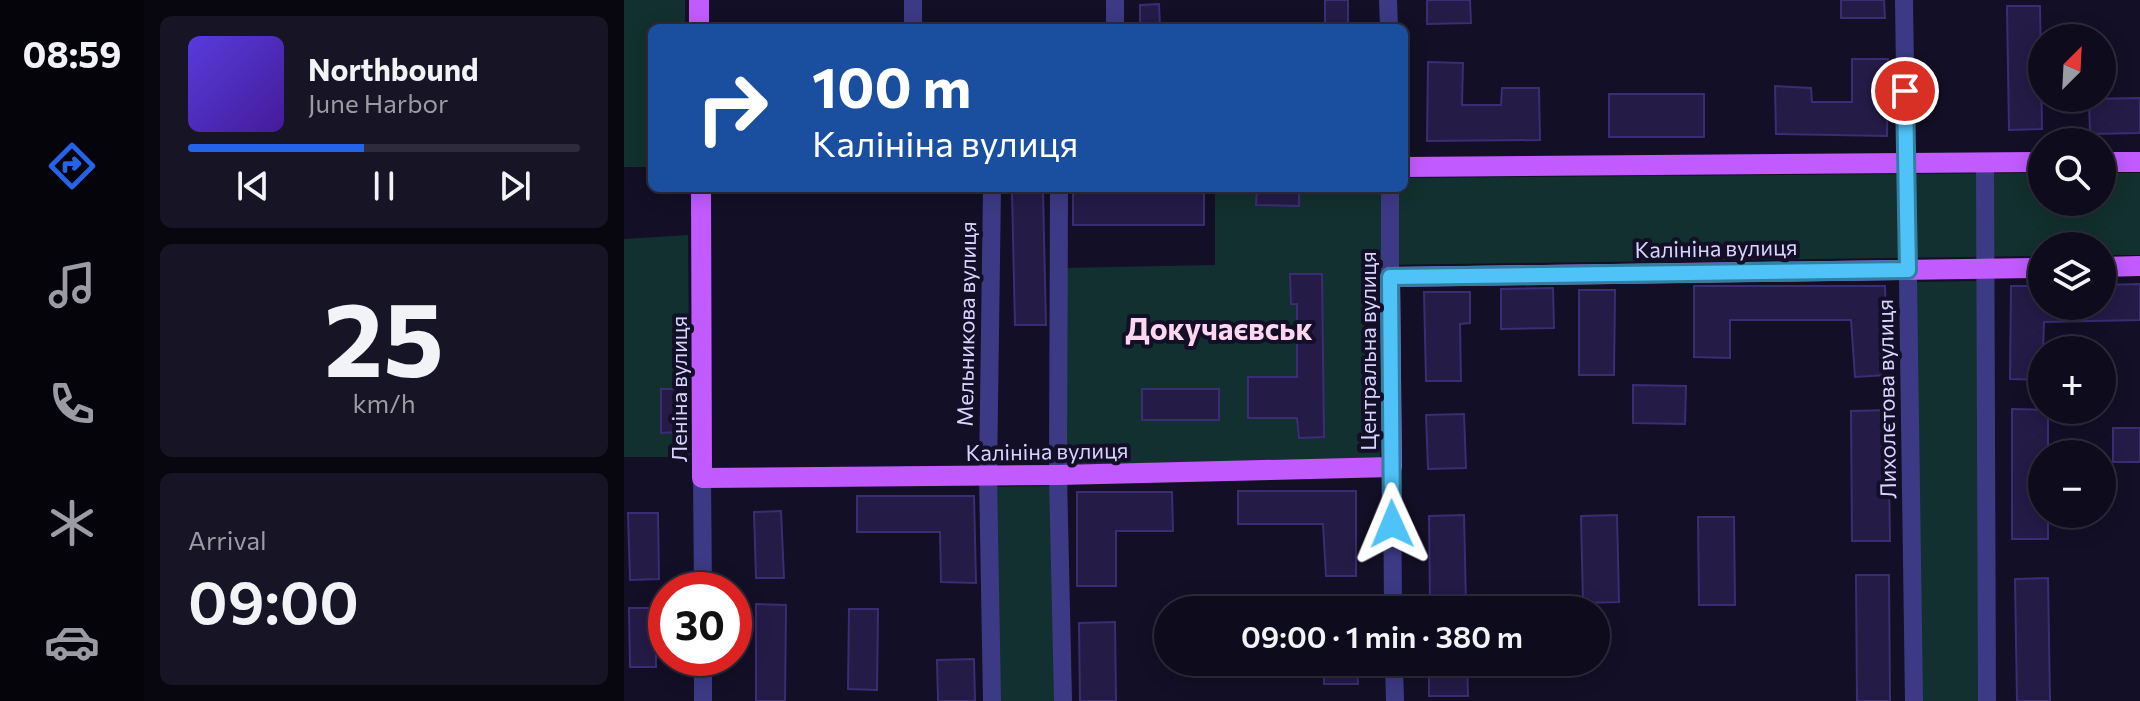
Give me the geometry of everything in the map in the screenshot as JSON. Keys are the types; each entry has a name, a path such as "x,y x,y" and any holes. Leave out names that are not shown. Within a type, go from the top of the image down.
{"main road":[{"path":"699,0 699,24"},
{"path":"1408,167 2028,162"},
{"path":"2116,162 2140,162"},
{"name":"Леніна вулиця","path":"701,192 702,478"},
{"path":"2116,267 2140,266"},
{"name":"Калініна вулиця","path":"1390,277 2028,268"},
{"name":"Центральна вулиця","path":"1390,277 1392,467"},
{"name":"Калініна вулиця","path":"702,478 1058,475 1392,467"}],"street":[{"path":"913,0 913,24"},
{"path":"1115,0 1115,24"},
{"path":"1388,0 1389,24"},
{"name":"Лихолєтова вулиця","path":"1904,0 1914,701"},
{"path":"1985,162 1987,701"},
{"name":"Мельникова вулиця","path":"992,192 988,476 992,701"},
{"path":"1059,192 1058,475 1063,701"},
{"name":"Центральна вулиця","path":"1390,192 1390,277"},
{"name":"Центральна вулиця","path":"1392,467 1393,596"},
{"name":"Леніна вулиця","path":"702,478 703,572"},
{"path":"703,676 703,701"},
{"path":"1394,676 1395,701"}],"green space":[{"path":"624,0 685,0 685,24 648,24 648,167 624,167"},
{"path":"2028,173 2028,216 2116,216 2116,173 2140,173 2140,255 2116,255 2116,232 2028,232 2028,256 1378,265 1380,458 1057,465 1059,268 1215,265 1215,192 1408,192 1408,178"},
{"path":"688,235 690,457 624,457 624,239"},
{"path":"1985,281 1987,701 1914,701 1908,282"},
{"path":"1058,486 1063,701 992,701 988,487"}],"building":[{"path":"1325,0 1348,0 1348,24 1325,24"},
{"path":"1427,0 1470,0 1471,23 1427,24"},
{"path":"1841,0 1884,0 1885,18 1841,18"},
{"path":"1159,4 1160,24 1140,24 1140,5"},
{"path":"2007,6 2040,6 2040,24 2028,24 2028,112 2042,112 2042,128 2009,130"},
{"path":"1852,59 1888,59 1887,136 1776,134 1775,86 1811,88 1812,102 1852,102"},
{"path":"1428,62 1463,63 1462,105 1501,105 1502,88 1539,88 1540,140 1427,141"},
{"path":"1609,94 1704,94 1704,137 1609,137"},
{"path":"2116,98 2140,98 2140,133 2116,133 2116,128 2090,128 2089,112 2116,112"},
{"path":"1043,192 1046,325 1015,325 1012,193"},
{"path":"1073,192 1204,192 1204,225 1073,225"},
{"path":"1257,192 1299,192 1299,206 1256,205"},
{"path":"1290,274 1322,274 1324,437 1299,438 1297,418 1248,418 1248,377 1297,377 1297,304 1291,304"},
{"path":"2140,284 2140,320 2044,322 2044,336 2028,336 2028,380 2010,379 2011,286 2028,286 2028,320 2116,320 2116,285"},
{"path":"1694,286 1885,286 1888,375 1855,377 1851,320 1730,320 1730,358 1694,357"},
{"path":"1553,288 1554,328 1501,329 1501,289"},
{"path":"1579,290 1615,290 1614,375 1579,375"},
{"path":"1424,292 1470,292 1470,323 1460,324 1461,381 1426,381"},
{"path":"1633,385 1686,386 1685,424 1633,423"},
{"path":"661,389 679,389 679,432 661,433"},
{"path":"1142,389 1219,389 1219,420 1142,420"},
{"path":"2012,409 2028,409 2028,424 2048,424 2048,440 2028,440 2028,528 2048,528 2048,539 2012,539"},
{"path":"1888,410 1890,541 1852,541 1851,411"},
{"path":"1464,414 1466,468 1428,469 1426,415"},
{"path":"2113,428 2140,428 2140,462 2116,462 2116,440 2113,440"},
{"path":"1238,491 1356,491 1356,576 1326,576 1323,524 1238,524"},
{"path":"1077,492 1172,492 1173,531 1116,531 1116,586 1077,586"},
{"path":"857,496 974,496 976,583 941,582 940,532 857,532"},
{"path":"781,511 784,578 756,578 754,512"},
{"path":"628,513 658,513 659,572 648,572 648,579 630,580"},
{"path":"1464,515 1466,596 1430,596 1429,516"},
{"path":"1617,515 1619,602 1610,602 1610,596 1583,596 1581,516"},
{"path":"1698,517 1734,517 1735,605 1699,605"},
{"path":"1856,575 1889,575 1890,701 1857,701"},
{"path":"2048,578 2050,701 2017,701 2015,579"},
{"path":"756,604 786,605 785,701 756,701"},
{"path":"629,608 648,608 648,667 630,667"},
{"path":"849,609 878,609 877,690 848,689"},
{"path":"1115,622 1116,701 1080,701 1079,623"},
{"path":"974,659 975,701 938,701 937,660"},
{"path":"1324,676 1358,676 1358,684 1324,684"},
{"path":"1429,676 1467,676 1468,696 1429,696"}],"district":[{"name":"Докучаєвськ","path":"1219,327"}],"route":[{"path":"1392,524 1390,277 1908,270 1905,91"}]}
